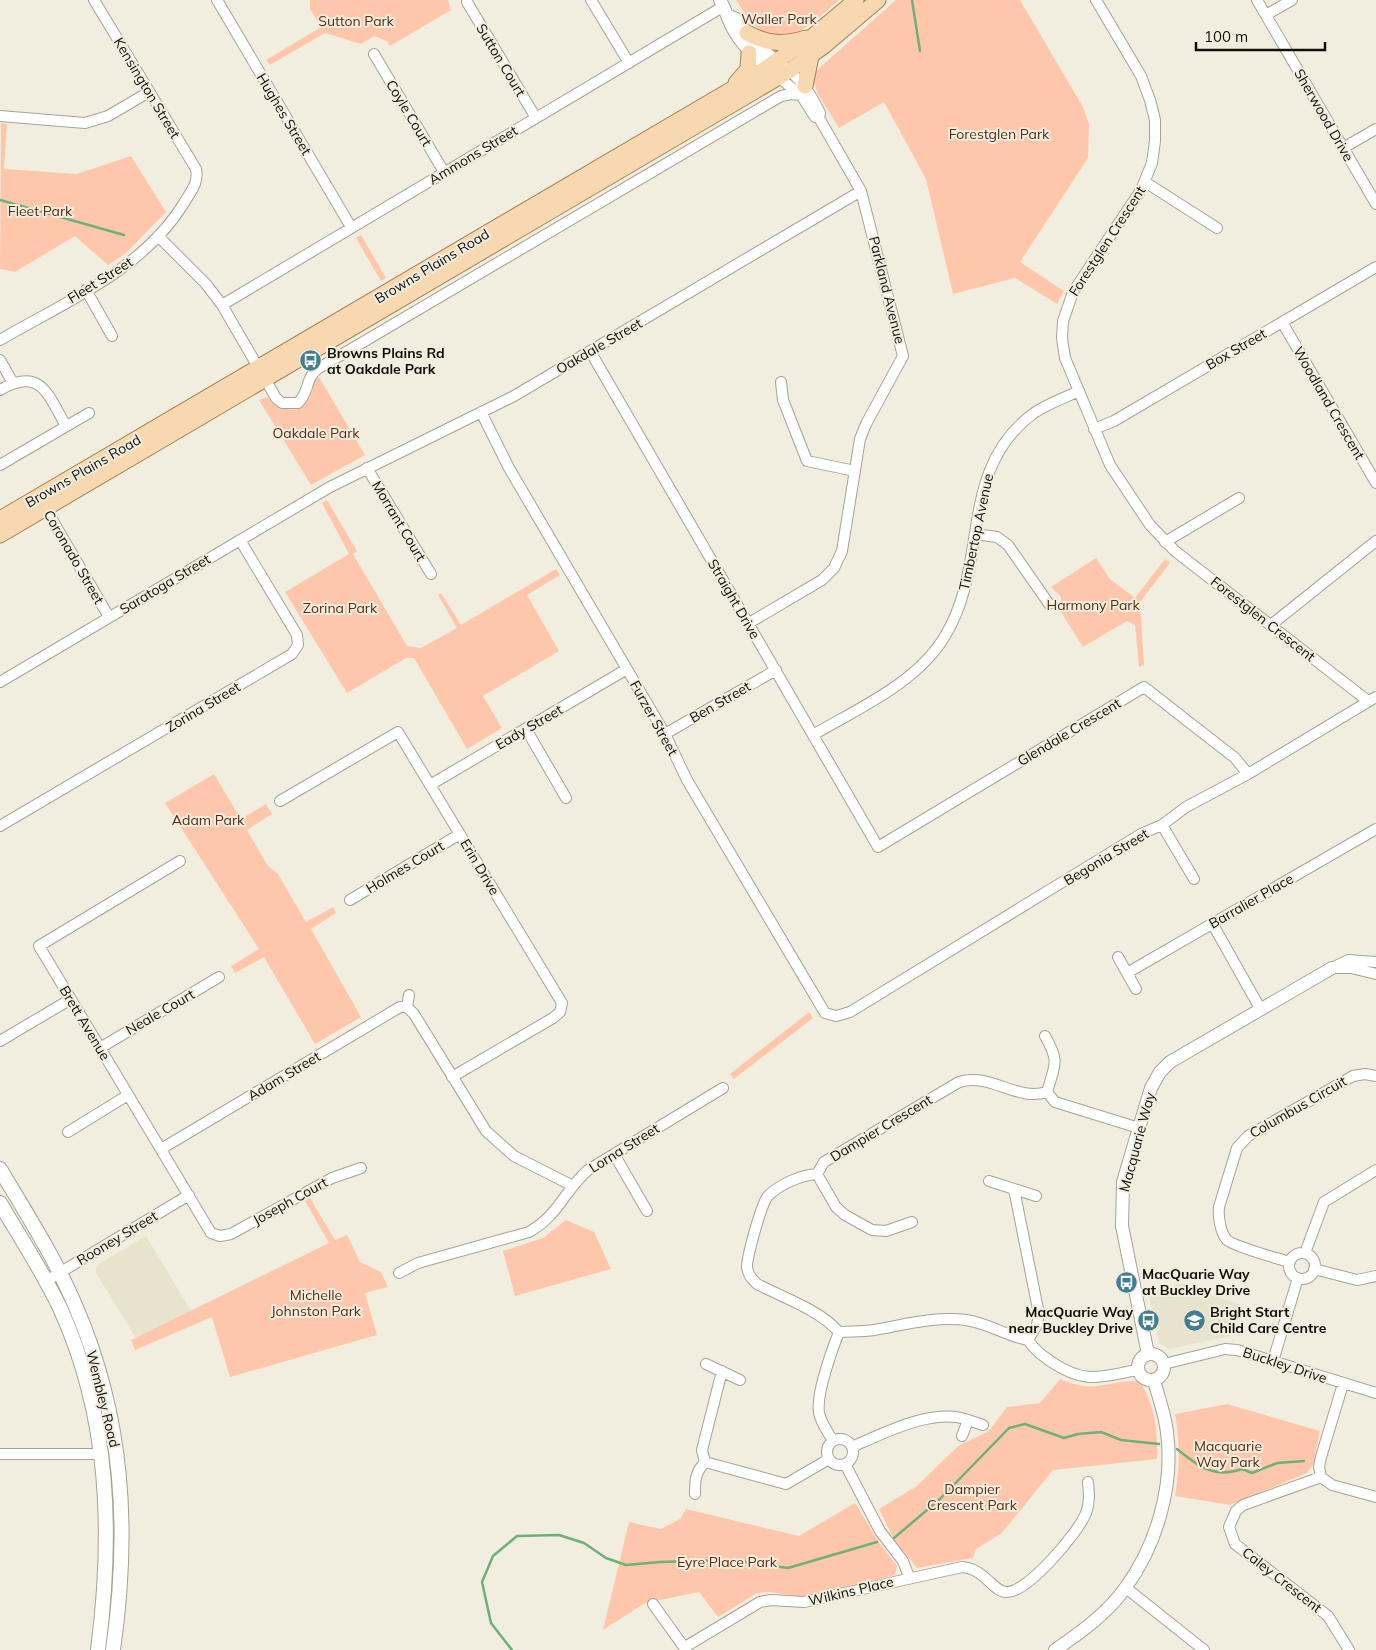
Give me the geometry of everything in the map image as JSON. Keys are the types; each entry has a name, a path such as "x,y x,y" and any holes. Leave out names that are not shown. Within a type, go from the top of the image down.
{"main road":[{"name":"Browns Plains Road","path":"0,535 42,503 778,70 813,36 856,0"},
{"name":"Browns Plains Road","path":"262,374 726,93 811,56 878,0"},
{"path":"747,33 762,41 774,43 790,43 813,36"},
{"path":"726,93 748,70 749,53"},
{"path":"803,90 811,56"},
{"name":"Browns Plains Road","path":"0,520 42,503"},
{"name":"Wembley Road","path":"0,1169 60,1273 75,1305 99,1373 110,1414 119,1468 123,1536 120,1602 113,1650"},
{"name":"Wembley Road","path":"0,1202 46,1281 73,1342 89,1395 101,1454 107,1512 108,1561 98,1650"}],"street":[{"name":"Kensington Street","path":"94,0 196,169 197,176"},
{"name":"Hughes Street","path":"217,0 352,227"},
{"path":"591,0 629,63"},
{"name":"Forestglen Crescent","path":"1096,0 1141,76 1155,120 1156,141 1152,163 1145,182 1073,292 1067,306 1062,338 1065,358 1110,465 1165,542 1270,625 1372,699"},
{"name":"Sherwood Drive","path":"1257,0 1376,204"},
{"path":"1266,15 1292,0"},
{"name":"Sutton Court","path":"467,2 536,118"},
{"path":"725,7 778,70"},
{"path":"725,7 729,23 749,53 778,70"},
{"name":"Ammons Street","path":"222,305 725,7"},
{"name":"Coyle Court","path":"374,54 444,172"},
{"name":"Parkland Avenue","path":"749,623 822,580 834,568 842,551 860,439 866,424 904,356 861,191 819,118 820,114 803,90 778,70"},
{"path":"158,236 206,284 222,305 262,374 282,403 298,403 304,397 309,378 315,371 774,101 787,94 803,90"},
{"path":"0,116 85,123 108,116 149,92"},
{"path":"1344,148 1376,129"},
{"name":"Fleet Street","path":"0,340 123,269 172,222 196,184 197,176"},
{"path":"1145,182 1216,228"},
{"name":"Oakdale Street","path":"330,487 514,396 861,191"},
{"name":"Box Street","path":"1094,429 1114,421 1376,267"},
{"path":"86,290 112,336"},
{"name":"Woodland Crescent","path":"1282,322 1376,483"},
{"name":"Straight Drive","path":"590,350 878,847"},
{"path":"0,360 13,383"},
{"path":"0,390 13,383 30,380 40,384 66,426"},
{"path":"781,382 783,400 807,461 855,471"},
{"name":"Timbertop Avenue","path":"813,735 890,689 913,672 945,637 958,611 967,585 982,490 988,470 999,449 1035,412 1079,391"},
{"name":"Furzer Street","path":"481,412 510,468 665,734 687,780 819,1004 825,1013 836,1016"},
{"path":"0,465 89,413"},
{"name":"Morrant Court","path":"367,468 431,574"},
{"name":"Saratoga Street","path":"0,682 330,487"},
{"path":"1165,542 1239,498"},
{"name":"Coronado Street","path":"42,503 109,617"},
{"path":"975,534 997,537 1008,545 1049,604"},
{"name":"Zorina Street","path":"0,826 292,654 298,645 297,635 240,540"},
{"path":"1270,625 1376,541"},
{"name":"Eady Street","path":"430,785 627,669"},
{"name":"Ben Street","path":"665,734 776,670"},
{"name":"Glendale Crescent","path":"878,847 1144,687 1235,758 1248,774"},
{"name":"Begonia Street","path":"836,1016 850,1012 1141,834 1162,825 1186,807 1248,774 1372,699"},
{"path":"526,729 566,798"},
{"name":"Erin Drive","path":"280,801 398,732 562,1003 560,1012 553,1018 452,1077"},
{"path":"1162,825 1194,879"},
{"name":"Barralier Place","path":"1126,973 1376,829"},
{"name":"Holmes Court","path":"350,900 460,834"},
{"name":"Brett Avenue","path":"180,860 39,946 211,1233 220,1236"},
{"path":"1212,923 1261,1010"},
{"path":"1118,958 1136,989"},
{"name":"Macquarie Way","path":"1148,1354 1122,1226 1123,1182 1151,1088 1160,1072 1170,1062 1332,968 1348,960 1376,962"},
{"path":"1332,968 1350,968 1376,974"},
{"name":"Neale Court","path":"100,1048 219,977"},
{"path":"409,995 407,1008 414,1014 486,1132 501,1147 514,1156 573,1186"},
{"path":"0,1041 71,999"},
{"name":"Adam Street","path":"161,1149 400,1007 407,1008"},
{"path":"1045,1036 1055,1053 1055,1062 1047,1092 1054,1102 1139,1128"},
{"name":"Columbus Circuit","path":"1289,1262 1231,1243 1223,1233 1218,1214 1219,1207 1237,1148 1248,1136 1352,1076 1365,1074 1376,1076"},
{"name":"Dampier Crescent","path":"817,1174 824,1162 959,1082 975,1079 1034,1096 1047,1092"},
{"name":"Lorna Street","path":"399,1273 418,1263 528,1232 544,1223 555,1213 573,1186 588,1170 723,1088"},
{"path":"68,1132 128,1095"},
{"path":"614,1154 647,1212"},
{"name":"Joseph Court","path":"220,1236 231,1234 332,1178 361,1168"},
{"path":"1305,1253 1324,1202 1376,1170"},
{"path":"912,1222 886,1231 872,1230 845,1215 836,1207 817,1174 802,1175 770,1194 762,1206 747,1266 749,1277 757,1284 819,1315 830,1322 839,1332 868,1331 949,1319 980,1322 1014,1338 1028,1340 1036,1351 1069,1373 1081,1377 1094,1378 1138,1370"},
{"path":"989,1181 1036,1196"},
{"path":"1014,1189 1039,1314 1037,1325 1028,1340"},
{"name":"Rooney Street","path":"46,1281 189,1195"},
{"path":"1305,1253 1312,1258 1314,1270 1310,1276 1298,1278 1292,1274 1289,1262 1294,1256 1305,1253"},
{"path":"1314,1270 1357,1280 1376,1276"},
{"path":"1273,1361 1298,1278"},
{"path":"833,1441 822,1420 819,1404 829,1359 839,1332"},
{"name":"Buckley Drive","path":"1164,1364 1225,1349 1237,1350 1376,1393"},
{"path":"1148,1354 1156,1354 1164,1364 1162,1374 1154,1380 1146,1379 1138,1370 1139,1361 1148,1354"},
{"path":"706,1364 740,1380"},
{"path":"705,1462 702,1450 722,1372"},
{"path":"1054,1650 1098,1618 1126,1588 1151,1542 1161,1512 1168,1471 1167,1430 1154,1380"},
{"path":"1344,1384 1321,1458 1319,1467 1321,1477 1332,1485 1376,1497"},
{"path":"852,1447 907,1424 956,1415 983,1425"},
{"path":"962,1436 968,1420"},
{"path":"829,1459 838,1465 846,1464 852,1455 852,1447 846,1441 833,1441"},
{"path":"829,1459 828,1447 833,1441"},
{"path":"0,1454 101,1454"},
{"path":"705,1462 786,1484 829,1459"},
{"path":"695,1494 695,1478 698,1470 705,1462"},
{"path":"846,1464 880,1531 904,1561 909,1577"},
{"name":"Caley Crescent","path":"1321,1477 1243,1505 1236,1511 1228,1527 1235,1544 1328,1616 1349,1650"},
{"name":"Wilkins Place","path":"653,1604 686,1649 760,1602 771,1600 804,1602 909,1577 962,1567 971,1567 980,1571 998,1590 1005,1593 1020,1589 1062,1550 1086,1514 1089,1499 1088,1482"},
{"path":"1126,1588 1204,1650"}],"shaded area":[{"path":"146,1236 191,1311 136,1338 96,1273 96,1268 97,1265"},
{"name":"Bright Start Child Care Centre","path":"1186,1283 1187,1288 1239,1304 1230,1336 1169,1349 1159,1343 1148,1291"}],"green space":[{"name":"Sutton Park","path":"310,0 448,0 451,10 390,46 387,41 374,36 361,44 325,33 270,65 266,60 321,27 310,9"},
{"name":"Waller Park","path":"736,0 839,0 797,33 785,37 774,37 762,31 749,19"},
{"name":"Forestglen Park","path":"896,0 1020,0 1083,107 1089,124 1088,158 1020,262 1064,291 1057,304 1015,278 953,294 926,179 884,102 839,128 818,94 813,80 816,71"},
{"name":"Fleet Park","path":"1,123 7,124 4,169 77,174 131,156 166,212 126,253 108,265 75,236 15,272 0,269"},
{"path":"361,235 386,278 381,281 356,238"},
{"name":"Oakdale Park","path":"319,377 365,455 311,485 259,400 267,397 283,408 297,408 308,400 314,381"},
{"name":"Zorina Park","path":"327,500 357,551 353,554 407,646 421,648 457,628 438,595 441,593 461,625 556,569 560,575 527,595 559,651 483,696 502,728 467,749 414,658 406,658 347,693 285,592 349,554 322,503"},
{"name":"Harmony Park","path":"1096,558 1110,579 1135,598 1165,559 1170,563 1140,602 1144,665 1139,667 1135,625 1127,621 1083,647 1061,612 1061,597 1051,587"},
{"name":"Adam Park","path":"214,774 241,819 266,804 272,814 247,830 268,866 278,874 306,922 333,907 336,913 311,929 361,1017 315,1044 264,957 235,973 231,966 259,949 165,803"},
{"path":"809,1012 813,1018 734,1079 730,1074"},
{"name":"Michelle Johnston Park","path":"310,1198 335,1240 347,1235 360,1262 381,1272 388,1287 365,1293 377,1335 230,1377 212,1317 135,1350 131,1340 329,1243 305,1201"},
{"path":"566,1220 594,1232 611,1269 515,1296 503,1251 543,1238"},
{"name":"Dampier Crescent Park","path":"1060,1379 1083,1386 1101,1386 1139,1381 1152,1408 1157,1439 1157,1459 1053,1470 1002,1533 976,1549 973,1558 917,1568 895,1541 879,1509 917,1486 958,1446 989,1431 1007,1407 1040,1403"},
{"name":"Macquarie Way Park","path":"1227,1404 1320,1431 1313,1465 1307,1473 1230,1505 1175,1496 1179,1455 1175,1414"},
{"name":"Eyre Place Park","path":"855,1503 880,1544 897,1566 895,1575 804,1597 770,1592 757,1593 718,1617 699,1592 645,1603 603,1630 629,1522 661,1529 680,1519 686,1509 799,1536"}],"waterway":[{"path":"912,0 920,51"},
{"path":"0,200 124,235"},
{"path":"894,1538 940,1499 1009,1428 1025,1424 1064,1438 1078,1434 1101,1432 1121,1440 1159,1444"},
{"path":"1177,1449 1192,1461 1214,1472 1232,1472 1242,1469 1252,1473 1277,1463 1304,1461"},
{"path":"512,1650 491,1623 482,1582 493,1556 517,1536 559,1535 584,1543 606,1558 626,1565 731,1560 788,1568 877,1542"}],"place":[{"name":"Browns Plains Rd at Oakdale Park","path":"311,361"},
{"name":"MacQuarie Way at Buckley Drive","path":"1126,1282"},
{"name":"MacQuarie Way near Buckley Drive","path":"1149,1320"},
{"name":"Bright Start Child Care Centre","path":"1194,1320"}]}
